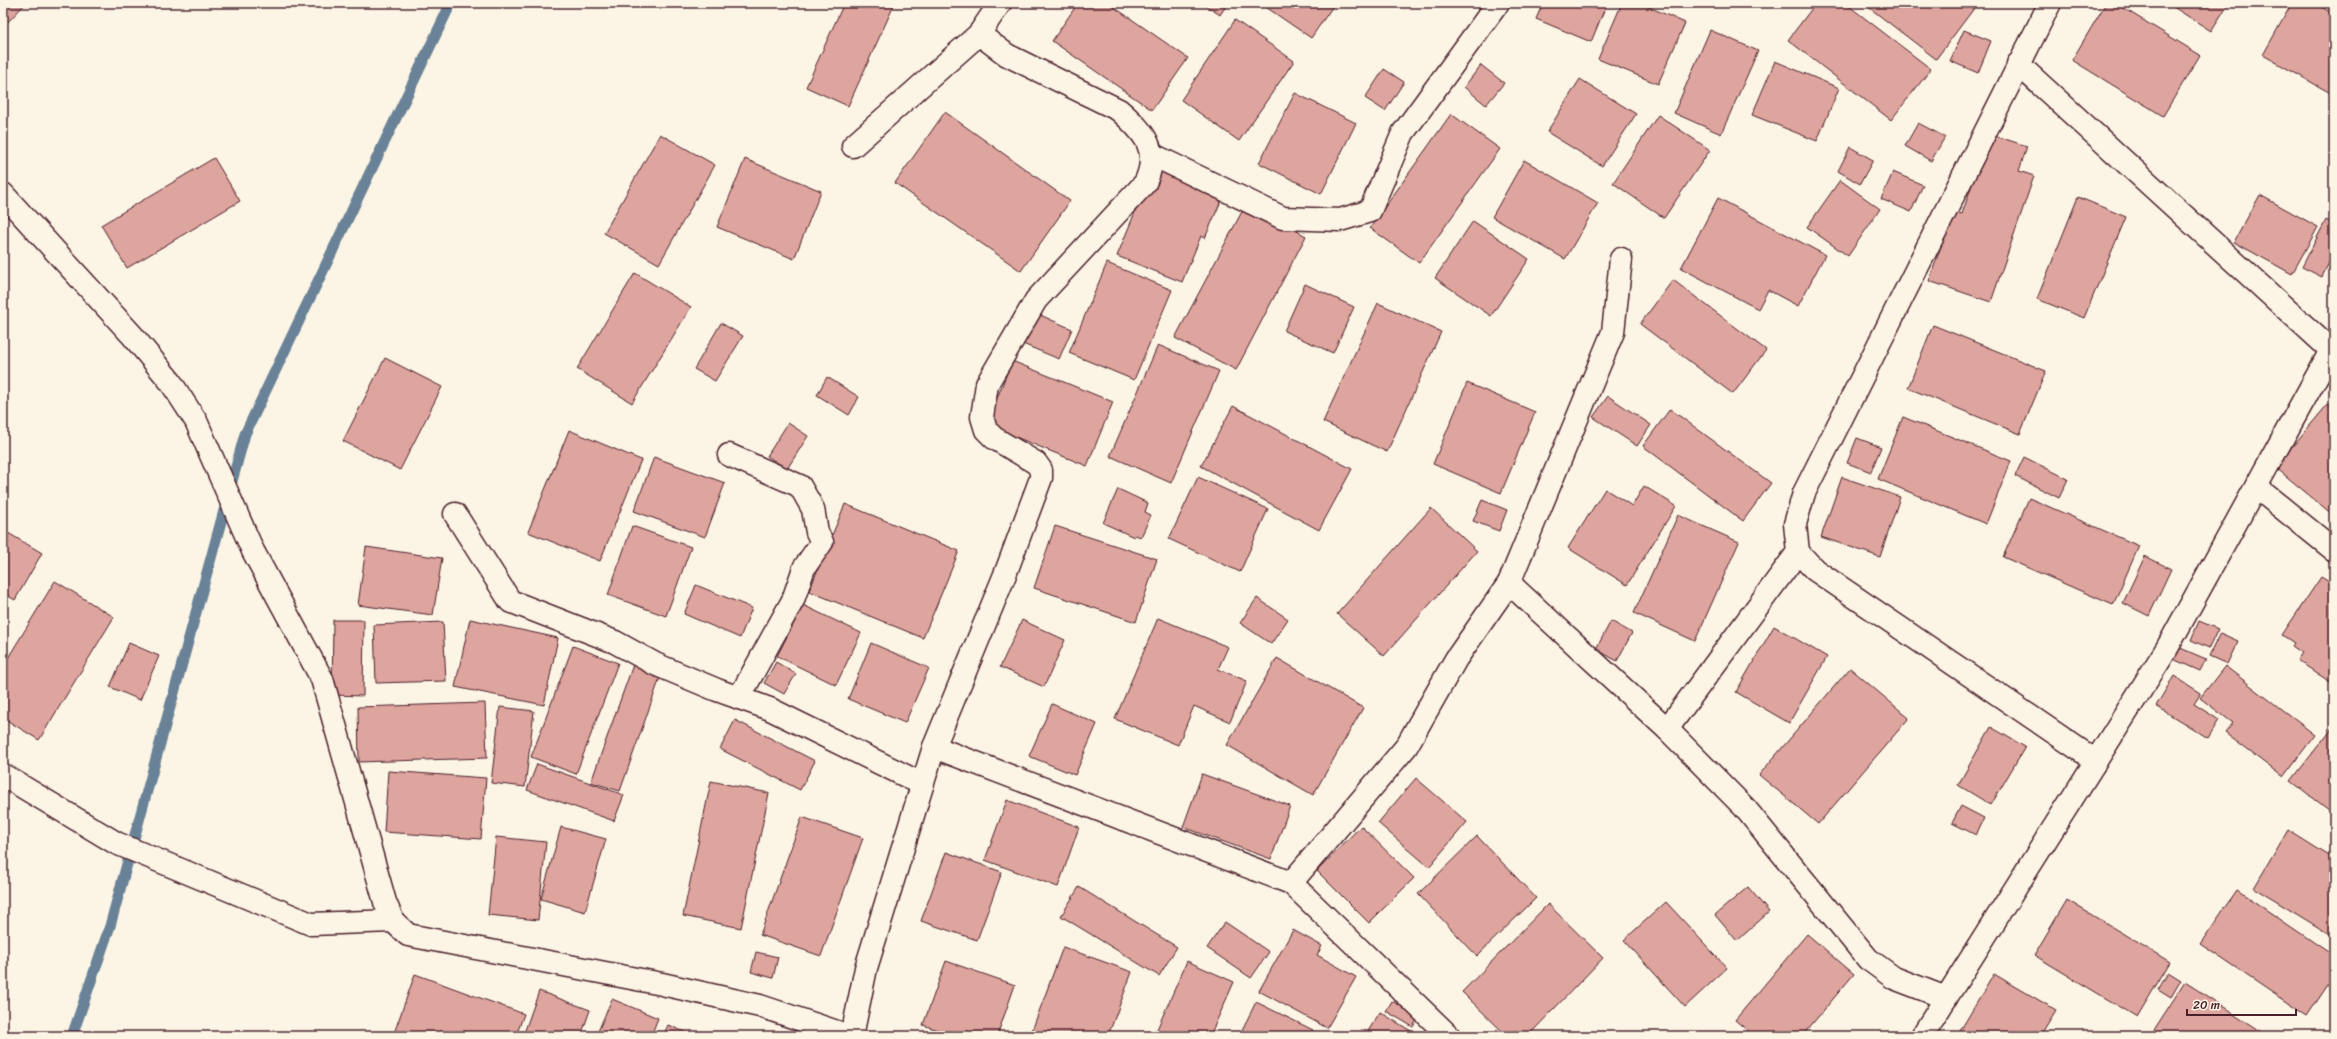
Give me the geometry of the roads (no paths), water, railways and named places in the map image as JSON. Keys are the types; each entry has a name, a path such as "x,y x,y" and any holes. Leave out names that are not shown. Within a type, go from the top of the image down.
{"street":[{"path":"853,146 979,34 1000,3"},
{"path":"1151,154 1283,218 1340,220 1370,211 1404,133 1498,3"},
{"path":"2050,3 2018,64 1804,493 1795,524 1798,552 1815,570 2096,761"},
{"path":"3,194 132,335 170,381 196,421 253,552 322,679 385,902 392,921 408,935 662,984 760,1006 851,1036 866,968 934,747 1006,572 1041,478 1041,470 1036,463 994,438 986,430 982,417 987,384 1036,300 1145,183 1152,169 1151,154 1144,136 1119,110 1007,55 979,34"},
{"path":"1922,1036 2166,650 2333,348 2018,64"},
{"path":"1291,883 1406,747 1456,659 1509,583 1613,332 1621,259"},
{"path":"729,455 800,486 813,509 817,532 822,542 804,568 793,600 739,698"},
{"path":"2256,487 2334,550"},
{"path":"455,514 510,601 615,642 655,664 770,709 922,784"},
{"path":"1666,729 1798,552"},
{"path":"1509,583 1666,729 1745,808 1868,959 1894,978 1946,998"},
{"path":"934,747 1291,883 1449,1036"},
{"path":"3,775 116,843 311,924 392,921"}],"waterway":[{"path":"72,1036 110,926 245,434 451,3"}]}
